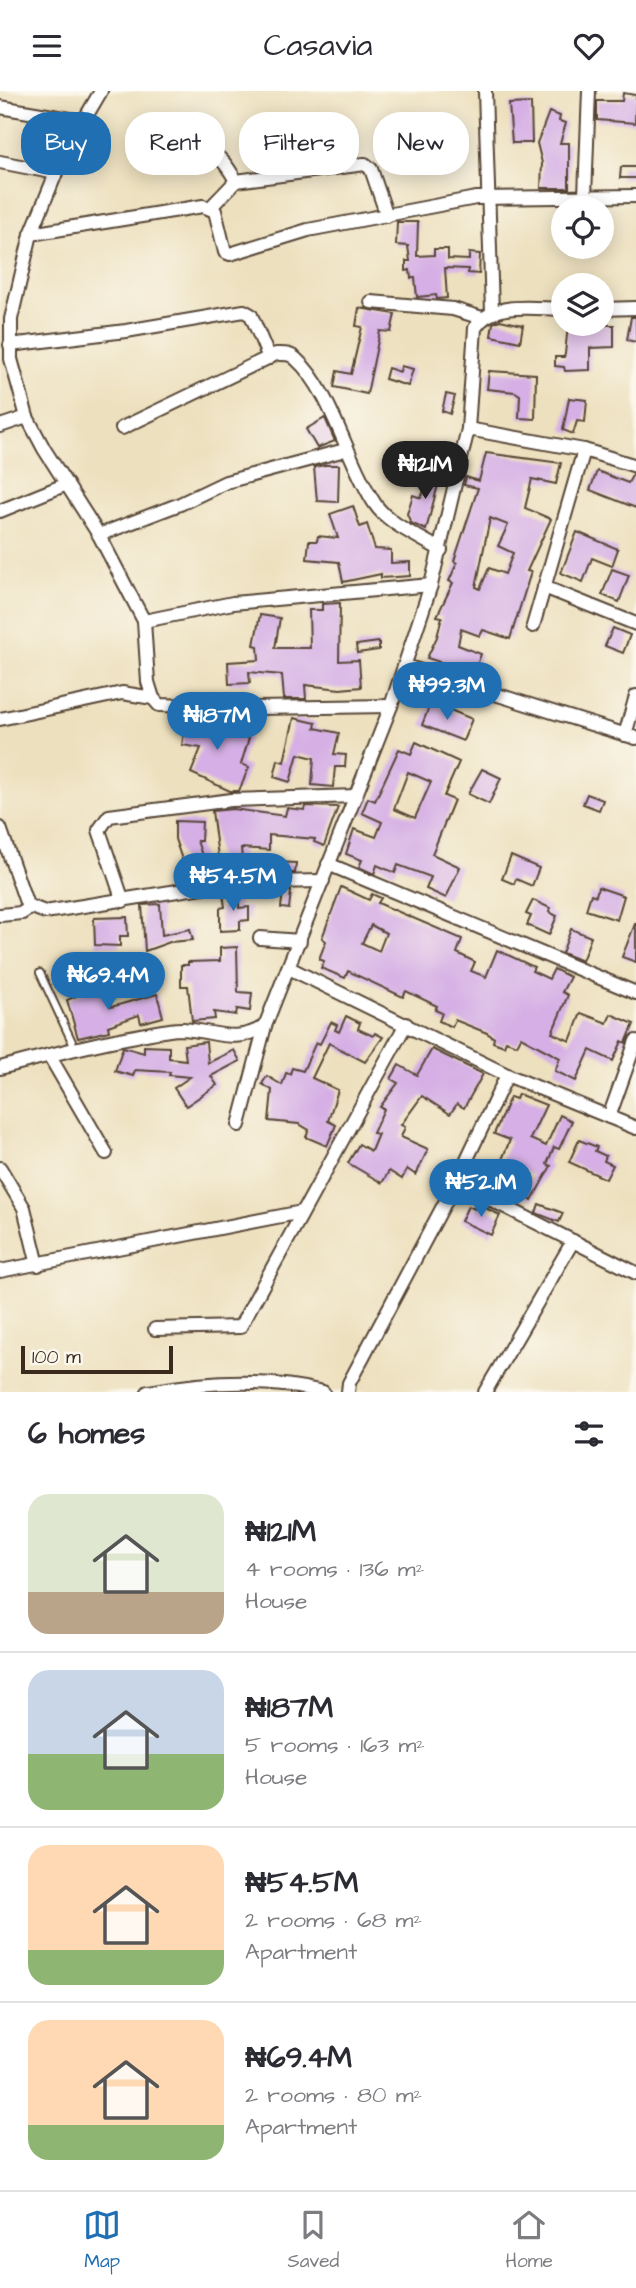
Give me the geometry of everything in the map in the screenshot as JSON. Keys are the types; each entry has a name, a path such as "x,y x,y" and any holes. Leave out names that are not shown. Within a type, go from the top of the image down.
{"street":[{"path":"88,112 101,91"},
{"path":"485,91 490,197 487,315"},
{"path":"585,196 589,91"},
{"path":"0,107 29,112"},
{"path":"0,162 21,166"},
{"path":"225,162 236,181"},
{"path":"210,208 236,181 365,164 371,169 387,216"},
{"path":"55,175 30,234 11,319 11,359 27,417 99,535 144,621 148,682 153,698 159,705 255,708 391,706"},
{"path":"30,234 203,206 215,211 226,252 230,254 308,230 490,197 551,196"},
{"path":"614,196 636,196"},
{"path":"371,302 453,309 487,315"},
{"path":"614,309 636,308"},
{"path":"239,1125 265,1026 391,706 441,550 468,429 475,328 487,315 499,309 551,309"},
{"path":"10,345 126,331 244,311 251,315 269,358"},
{"path":"122,428 269,358 286,354 295,357 332,414 345,450 380,511 441,550"},
{"path":"0,426 27,417"},
{"path":"468,429 584,450 636,466"},
{"path":"99,535 180,504 226,482 345,450"},
{"path":"533,627 584,450"},
{"path":"0,512 67,484"},
{"path":"144,621 233,603 430,585"},
{"path":"544,587 636,624"},
{"path":"405,666 631,736 636,697"},
{"path":"0,719 122,694 153,698"},
{"path":"123,901 99,830 108,815 231,800 356,796"},
{"path":"0,828 27,905 45,912 228,883 323,881"},
{"path":"328,864 636,993"},
{"path":"0,915 22,913 31,907"},
{"path":"260,938 300,941"},
{"path":"289,968 507,1075 636,1128"},
{"path":"155,1329 240,1327 406,1024"},
{"path":"0,1068 75,1048 182,1029 234,1037 250,1036 265,1026"},
{"path":"609,1117 636,1041"},
{"path":"49,1055 106,1153"},
{"path":"348,1392 349,1383 456,1182 507,1075"},
{"path":"0,1168 24,1208 38,1265"},
{"path":"456,1182 636,1273"},
{"path":"0,1271 302,1212"},
{"path":"485,1392 573,1241"},
{"path":"148,1392 230,1384 323,1392"}],"lane":[{"path":"40,973 75,1048"}],"building":[{"path":"623,93 636,95 635,123 597,120 597,101 622,101"},
{"path":"531,103 532,143 512,143 509,104"},
{"path":"549,112 560,116 559,121 566,123 560,143 569,143 569,188 541,188 542,163 537,143"},
{"path":"621,167 636,167 636,178 620,178"},
{"path":"397,222 418,222 417,256 434,255 434,249 448,249 448,259 469,260 469,253 480,254 479,274 468,273 468,269 445,268 447,298 437,299 436,295 417,297 415,278 411,278 410,270 406,271 406,261 410,261 408,246 396,245"},
{"path":"359,308 395,314 391,332 380,331 367,394 334,387 337,371 351,374 362,327 356,326"},
{"path":"631,317 636,317 636,342 627,340"},
{"path":"500,320 523,325 520,342 491,336 493,323"},
{"path":"567,336 614,336 614,347 590,348 590,370 565,371 564,367 555,366 555,357 564,357"},
{"path":"401,366 413,369 408,386 385,379 388,368 400,372"},
{"path":"489,371 536,374 535,419 519,418 520,395 487,389"},
{"path":"446,394 455,396 450,414 442,411"},
{"path":"569,398 587,400 585,422 577,421 573,434 563,430"},
{"path":"325,418 335,441 317,448 306,429"},
{"path":"486,453 561,463 556,484 532,479 525,508 551,519 527,571 531,572 510,639 483,630 480,636 461,629 458,645 481,654 474,673 427,658 437,637 442,617 437,616 453,583 449,581 457,563 454,561 478,488 464,485 466,477 479,481","holes":["490,518 508,525 498,546 513,553 505,574 489,568 480,589 476,587"]},
{"path":"434,464 443,466 426,530 411,523 407,514 413,495 421,498 428,480 431,481"},
{"path":"339,465 338,502 317,501 314,467"},
{"path":"597,471 628,483 633,474 636,475 636,508 590,490"},
{"path":"353,506 360,527 367,524 375,549 391,550 391,563 410,562 410,576 381,578 381,574 343,582 339,562 307,559 309,541 317,541 318,536 338,538 330,514"},
{"path":"577,532 618,549 612,566 592,558 583,582 561,573"},
{"path":"612,569 629,575 619,602 602,595"},
{"path":"340,603 339,661 359,660 361,687 340,689 305,685 306,699 284,699 282,675 249,672 250,683 229,684 228,662 259,660 258,646 254,645 260,615 280,618 275,648 310,648 309,610 322,610 322,604"},
{"path":"613,628 630,635 623,653 605,646"},
{"path":"379,642 379,650 357,653 356,645"},
{"path":"431,702 472,719 463,741 422,725"},
{"path":"207,716 227,716 225,731 249,738 241,764 249,767 239,791 230,791 191,773 201,748 182,745 186,719 207,722"},
{"path":"294,718 316,723 315,728 339,733 334,754 346,755 345,767 335,767 333,787 312,785 314,758 298,754 290,782 274,777 278,760 284,762"},
{"path":"416,742 459,762 444,796 454,800 432,854 460,867 446,898 426,889 431,877 398,865 395,873 377,865 374,874 359,867 362,860 346,854 354,829 376,837 382,822 362,813 368,798 375,801 399,749 411,754","holes":["408,772 431,782 415,818 394,809"]},
{"path":"482,769 501,778 489,804 468,794"},
{"path":"587,794 603,800 599,810 583,804"},
{"path":"305,806 338,807 324,846 314,842 315,839 269,835 269,850 241,848 243,869 220,872 212,811 233,809 285,816 287,808 304,810"},
{"path":"175,821 202,822 201,841 197,841 209,875 189,880 175,839"},
{"path":"511,856 539,868 532,886 516,879 514,884 502,879"},
{"path":"273,862 296,863 295,873 272,873"},
{"path":"341,887 369,900 372,894 381,898 378,903 462,939 457,953 475,962 471,971 486,977 497,950 534,967 532,971 549,979 554,969 570,977 562,992 568,995 552,1033 570,1041 581,1013 607,1023 611,1014 634,1024 626,1043 622,1041 613,1061 590,1050 576,1081 555,1071 560,1058 521,1037 517,1045 506,1041 504,1046 493,1042 494,1038 487,1033 455,1020 452,1027 439,1021 442,1013 435,1010 437,1006 406,991 403,997 348,971 345,978 321,968 324,961 319,959 326,941 322,938","holes":["371,925 386,933 379,951 362,943"]},
{"path":"598,887 624,896 617,920 586,910 591,894 596,896"},
{"path":"283,891 291,891 289,909 281,908"},
{"path":"223,893 239,893 239,908 249,907 249,920 240,921 240,930 220,931 220,908 225,907"},
{"path":"533,900 550,908 549,912 557,916 549,935 527,925 531,916 526,914"},
{"path":"160,904 162,935 190,929 193,940 170,942 145,951 142,905"},
{"path":"127,917 128,936 120,936 120,946 95,945 94,918"},
{"path":"636,924 636,962 622,957"},
{"path":"571,929 591,937 582,961 562,953"},
{"path":"237,947 238,992 252,993 250,1011 237,1009 236,1015 214,1012 215,1019 192,1021 188,986 181,986 181,965 188,965 188,962 220,961 220,948"},
{"path":"101,985 111,1007 157,994 163,1017 141,1023 139,1015 108,1026 109,1031 78,1038 67,1000"},
{"path":"346,1016 360,1023 358,1029 383,1037 365,1062 329,1043 312,1078 338,1090 328,1121 336,1125 327,1146 306,1137 309,1130 299,1124 269,1121 272,1090 262,1084 267,1076 282,1085 286,1073 290,1074 292,1068 303,1071 316,1042 320,1044 331,1022 337,1025 335,1030 339,1032"},
{"path":"206,1042 208,1063 234,1050 240,1061 211,1076 217,1085 186,1106 174,1088 190,1077 169,1075 170,1072 135,1070 133,1076 115,1071 123,1047 144,1053 144,1046 169,1047 169,1058 186,1060 184,1045"},
{"path":"432,1049 483,1074 464,1108 457,1104 450,1114 422,1096 401,1125 405,1127 401,1137 428,1149 416,1175 407,1169 402,1179 389,1171 382,1183 348,1163 359,1144 371,1151 378,1134 373,1133 384,1109 380,1107 398,1083 391,1079 399,1065 417,1075"},
{"path":"518,1094 546,1105 530,1139 546,1146 560,1115 572,1121 559,1149 554,1147 547,1164 551,1166 532,1200 525,1196 532,1175 516,1167 505,1190 492,1184 510,1140 494,1134 510,1097 516,1099"},
{"path":"579,1140 597,1147 595,1151 606,1156 604,1161 613,1165 606,1179 569,1162"},
{"path":"511,1189 524,1196 521,1203 507,1197"},
{"path":"477,1204 500,1215 491,1235 461,1221 468,1206 475,1209"},
{"path":"539,1204 563,1213 559,1222 536,1213"}]}
